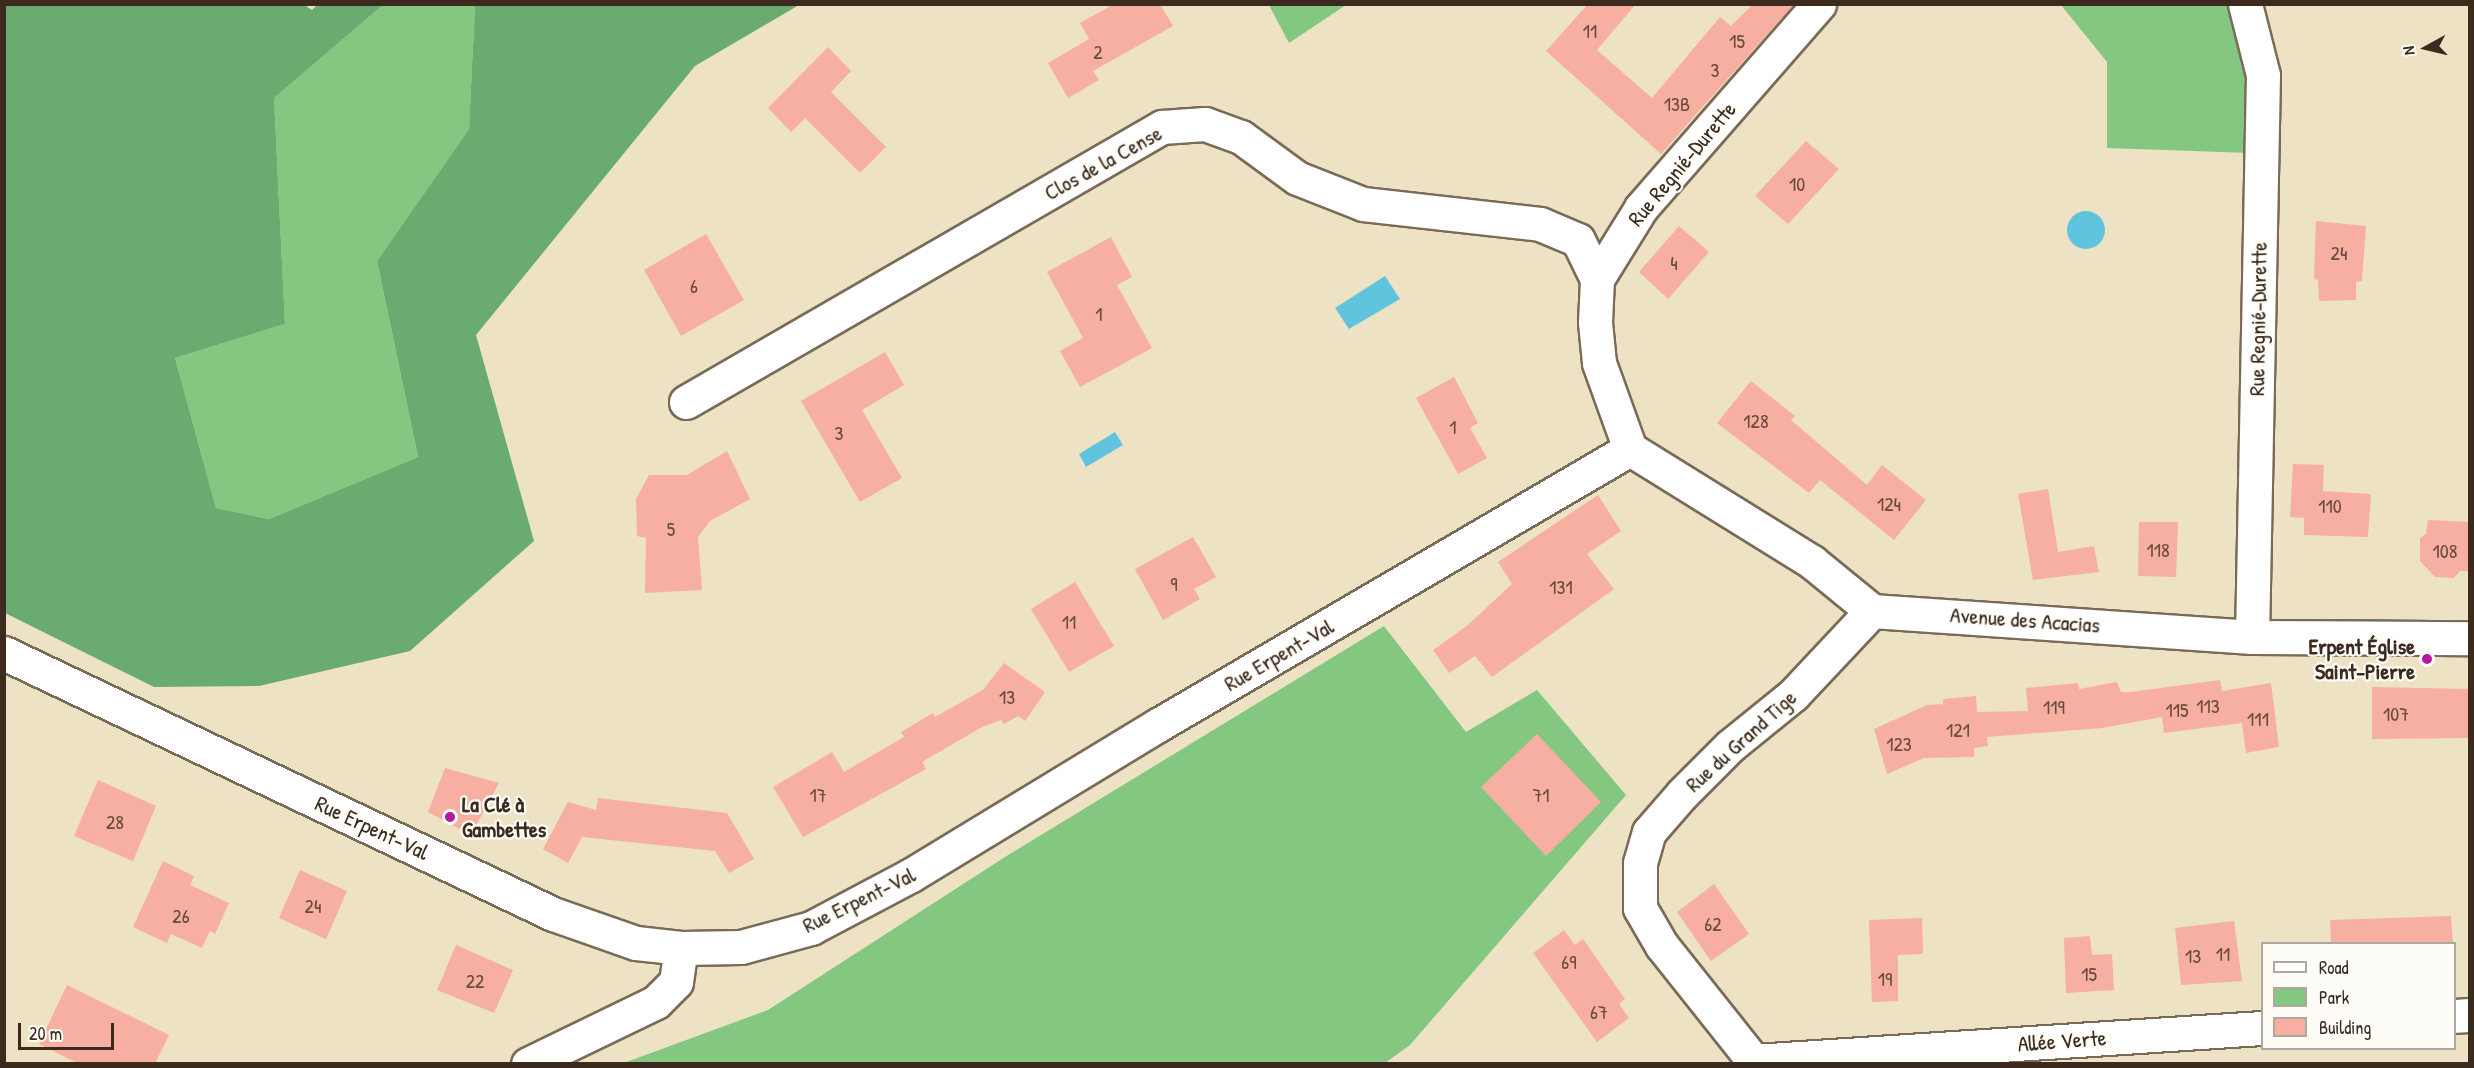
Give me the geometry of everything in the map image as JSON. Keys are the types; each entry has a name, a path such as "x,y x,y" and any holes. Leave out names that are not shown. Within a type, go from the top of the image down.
{"street":[{"name":"Rue Regnié-Durette","path":"1630,448 1599,363 1595,322 1597,279 1641,208 1819,4"},
{"name":"Rue Regnié-Durette","path":"2245,4 2263,75 2252,637"},
{"name":"Clos de la Cense","path":"686,402 1162,127 1204,124 1241,137 1298,178 1363,204 1540,224 1578,240 1597,279"},
{"path":"1630,448 1812,562 1872,611"},
{"name":"Rue Erpent-Val","path":"4,653 553,914 636,943 681,948 741,947 811,928 911,875 1158,725 1630,448"},
{"name":"Avenue des Acacias","path":"1872,611 2252,637 2469,638"},
{"name":"Rue du Grand Tige","path":"1755,1062 1662,946 1640,908 1640,863 1649,832 1682,794 1730,746 1793,695 1872,611"},
{"path":"528,1064 657,1002 676,982 681,948"},
{"name":"Allée Verte","path":"1755,1062 2261,1028"}],"green space":[{"path":"303,4 312,10 317,5 383,5 274,98 285,324 175,358 216,508 269,519 418,457 377,261 469,129 475,5 799,5 695,66 476,335 534,541 410,651 259,686 154,687 5,613 4,5"},
{"path":"383,5 475,5 469,129 377,261 418,457 269,519 216,508 175,358 285,324 274,98"},
{"path":"1269,5 1346,5 1289,43"},
{"path":"2061,5 2227,5 2253,79 2250,153 2107,148 2107,62"},
{"path":"1384,626 1466,732 1537,690 1626,795 1410,1045 1385,1063 621,1064 768,1010 1005,857"}],"water":[{"path":"2086,211 2093,212 2099,217 2104,223 2104,237 2099,243 2093,248 2086,249 2079,248 2073,243 2068,237 2067,230 2068,223 2073,217 2079,212"},
{"path":"1385,276 1400,299 1349,329 1335,308"},
{"path":"1115,432 1123,445 1086,467 1079,454"}],"building":[{"path":"1114,4 1160,4 1173,26 1093,71 1099,80 1068,98 1048,63 1089,39 1080,23"},
{"path":"1588,4 1636,4 1597,50 1652,98 1720,17 1731,26 1753,4 1794,4 1661,154 1546,51"},
{"path":"828,47 851,71 831,92 886,147 860,173 805,118 791,132 768,108"},
{"path":"1806,141 1839,169 1788,224 1755,196"},
{"path":"2316,221 2366,226 2362,281 2356,282 2356,300 2319,301 2318,280 2314,279"},
{"path":"1679,226 1709,252 1668,299 1639,272"},
{"path":"706,234 744,300 681,336 644,270"},
{"path":"1111,237 1132,277 1117,285 1152,348 1080,387 1060,351 1083,338 1047,272"},
{"path":"885,352 904,385 862,410 902,478 860,502 801,401"},
{"path":"1454,377 1478,423 1470,428 1487,458 1458,474 1416,398"},
{"path":"1751,381 1795,416 1791,420 1867,485 1882,465 1926,500 1894,540 1820,480 1809,493 1717,423"},
{"path":"727,451 750,499 710,521 698,537 702,590 645,593 646,538 637,536 636,499 649,475 687,475"},
{"path":"2293,464 2324,465 2323,491 2371,494 2368,537 2304,535 2304,518 2290,517"},
{"path":"2048,489 2058,552 2094,546 2099,572 2033,580 2018,494"},
{"path":"1598,495 1621,531 1587,554 1614,589 1492,677 1475,656 1449,673 1433,650 1468,625 1512,584 1498,562"},
{"path":"2428,520 2469,522 2469,571 2460,571 2454,578 2435,577 2420,561 2420,538 2426,534"},
{"path":"2139,522 2178,522 2176,577 2138,576"},
{"path":"1193,537 1216,577 1194,589 1200,599 1163,620 1135,569"},
{"path":"1075,582 1114,646 1069,672 1031,609"},
{"path":"1004,663 1045,692 1025,721 1018,716 1004,724 1001,720 982,727 922,762 926,769 803,837 773,787 832,752 844,772 904,737 901,732 933,713 935,717 983,690"},
{"path":"2220,680 2222,691 2271,683 2279,747 2246,753 2242,723 2164,733 2162,717 2102,728 1987,737 1988,746 1974,748 1974,757 1924,758 1887,774 1874,729 1927,705 1943,704 1943,699 1976,696 1977,712 2028,711 2026,688 2078,683 2079,689 2117,682 2121,692 2131,692"},
{"path":"2372,687 2469,689 2469,738 2372,739"},
{"path":"1537,734 1601,802 1546,856 1481,787"},
{"path":"445,768 499,783 471,835 428,812"},
{"path":"98,780 156,806 133,861 74,836"},
{"path":"598,798 727,813 754,859 729,873 715,851 582,837 568,863 543,849 568,802 596,810"},
{"path":"163,861 194,876 190,885 229,903 215,934 210,931 202,948 171,934 167,943 133,927"},
{"path":"300,870 347,891 326,939 279,918"},
{"path":"1714,884 1749,934 1711,961 1677,912"},
{"path":"2451,916 2453,942 2331,942 2330,920"},
{"path":"1922,918 1923,954 1898,955 1898,1001 1872,1002 1869,920"},
{"path":"2234,921 2242,981 2181,985 2175,928"},
{"path":"1564,930 1575,945 1583,939 1625,999 1619,1004 1629,1018 1597,1042 1533,953"},
{"path":"2090,936 2092,955 2112,954 2114,990 2066,993 2064,938"},
{"path":"456,945 513,970 494,1013 437,990"},
{"path":"67,985 169,1035 155,1064 79,1064 39,1044"}],"place":[{"name":"Erpent Église Saint-Pierre","path":"2427,659"},
{"name":"La Clé à Gambettes","path":"450,817"}]}
